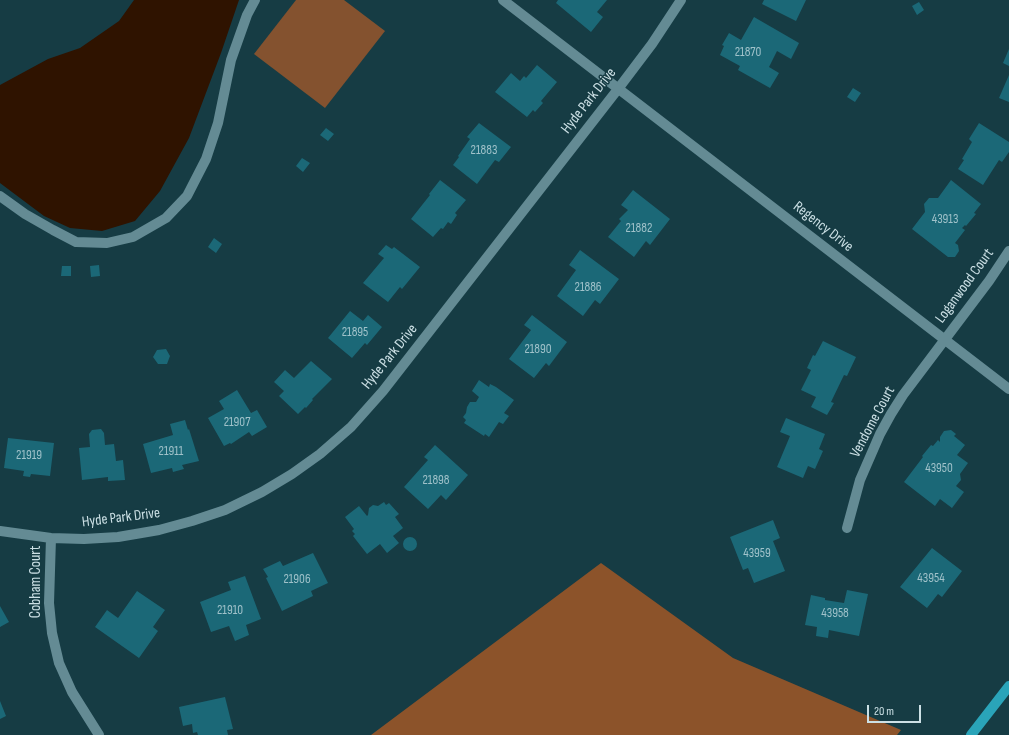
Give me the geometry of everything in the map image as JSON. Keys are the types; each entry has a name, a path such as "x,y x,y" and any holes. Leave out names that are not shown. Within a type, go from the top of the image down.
{"main road":[{"path":"971,735 1009,686"}],"street":[{"path":"0,196 25,214 76,242 107,243 133,238 166,218 186,196 206,159 218,123 231,60 247,14 256,0"},
{"name":"Regency Drive","path":"503,0 1009,389"},
{"name":"Hyde Park Drive","path":"0,530 51,538 84,539 118,537 159,530 225,510 262,492 292,474 320,454 351,427 383,391 652,44 681,0"},
{"name":"Loganwood Court","path":"945,339 989,281 1009,251"},
{"name":"Vendome Court","path":"847,528 860,480 880,434 903,395 945,339"},
{"name":"Cobham Court","path":"51,538 49,603 52,633 60,663 72,692 99,735"}],"shaded area":[{"path":"134,0 239,0 189,138 160,191 135,221 102,231 70,228 44,216 0,183 0,85 48,59 80,48 119,21"},
{"path":"296,0 344,0 385,31 325,108 254,54"},
{"path":"601,563 733,658 901,730 897,735 371,735"}],"building":[{"path":"558,0 607,0 597,12 603,17 591,32 556,3"},
{"path":"764,0 806,0 796,21 762,4"},
{"path":"919,2 924,10 917,15 912,6"},
{"path":"754,17 799,43 791,59 777,51 769,67 779,73 770,88 738,70 740,66 720,55 724,46 722,45 729,33 741,40"},
{"path":"1009,49 1009,66 1003,63"},
{"path":"537,65 557,82 541,101 543,103 535,112 533,110 527,117 495,92 511,73 520,81 524,76 526,78"},
{"path":"1009,75 1009,102 999,98"},
{"path":"853,88 861,93 855,102 847,97"},
{"path":"479,123 511,147 499,162 495,160 477,184 453,165 470,139 467,137"},
{"path":"979,123 1009,142 1009,152 1002,162 999,160 983,185 958,169 972,142 969,139"},
{"path":"326,128 334,134 328,141 320,135"},
{"path":"302,158 310,163 303,172 296,166"},
{"path":"440,180 466,200 455,213 457,215 451,224 448,222 443,229 441,228 433,237 411,219"},
{"path":"951,180 981,204 974,213 976,214 966,226 965,225 962,228 965,230 955,243 958,245 959,251 955,257 948,257 912,229 925,212 924,204 929,198 938,198"},
{"path":"633,190 670,219 650,245 646,241 634,257 608,237 621,221 619,219 628,210 621,205"},
{"path":"214,238 222,244 216,253 208,247"},
{"path":"386,245 392,249 394,247 420,267 402,289 400,287 388,302 363,283 384,258 378,254"},
{"path":"580,250 619,279 600,304 595,300 583,316 557,296 576,270 569,265"},
{"path":"99,265 100,276 91,277 90,266"},
{"path":"62,266 71,266 71,276 61,276"},
{"path":"350,311 363,321 368,315 382,327 367,345 365,343 352,358 328,338"},
{"path":"532,315 567,342 549,366 546,363 534,378 509,359 531,330 524,325"},
{"path":"823,341 856,357 847,376 844,375 831,402 834,403 827,415 811,407 816,397 801,390 811,370 807,368 813,355 815,356"},
{"path":"166,349 170,356 167,364 158,364 153,357 157,350"},
{"path":"311,361 332,379 312,399 313,400 306,408 305,407 298,414 279,396 284,391 274,382 285,370 294,378"},
{"path":"479,380 489,387 490,384 496,387 514,400 504,413 509,416 503,424 499,422 489,437 485,434 484,436 464,423 466,420 463,417 466,413 467,407 470,402 476,402 479,397 472,391"},
{"path":"237,390 251,413 257,410 267,427 252,436 249,432 231,444 230,443 224,446 208,418 224,409 219,401"},
{"path":"786,418 825,434 819,449 823,451 815,469 808,466 803,478 777,467 790,436 780,432"},
{"path":"185,420 199,461 182,465 184,469 173,472 172,468 151,473 143,444 173,435 170,424"},
{"path":"101,429 104,433 105,445 114,444 116,461 123,460 125,480 108,481 108,477 82,480 79,448 90,447 89,434 92,430"},
{"path":"951,430 956,434 954,436 965,445 957,455 968,463 960,474 961,480 956,486 964,492 952,508 940,499 935,506 904,482 931,445 933,446 938,440 940,442 940,437 944,431"},
{"path":"8,438 54,443 50,476 31,474 30,477 23,476 24,471 4,468"},
{"path":"435,445 468,475 446,500 441,495 428,509 404,487 428,460 424,457"},
{"path":"384,502 386,505 389,503 399,514 395,517 403,528 393,536 399,543 387,553 380,544 367,554 353,536 355,534 352,531 354,529 345,517 359,506 367,516 369,508 373,505 378,506"},
{"path":"773,520 780,538 773,541 785,571 754,583 748,568 743,570 730,537"},
{"path":"410,537 415,539 417,544 415,549 410,551 405,549 403,544 405,539"},
{"path":"932,548 962,571 942,597 938,594 927,608 900,587"},
{"path":"313,553 328,583 311,591 313,596 282,611 266,578 268,577 263,569 280,561 283,566"},
{"path":"245,576 261,619 246,625 249,635 235,641 229,626 211,632 200,602 231,590 228,582"},
{"path":"847,590 868,594 859,636 829,630 828,638 816,636 817,627 805,625 811,595 825,598 825,600 844,603"},
{"path":"137,591 165,610 153,627 158,631 139,658 95,627 107,610 118,618"},
{"path":"0,606 9,622 0,627"},
{"path":"225,697 233,729 227,730 228,735 198,735 197,732 193,733 192,724 183,726 179,707"},
{"path":"0,701 6,716 0,719"}]}
